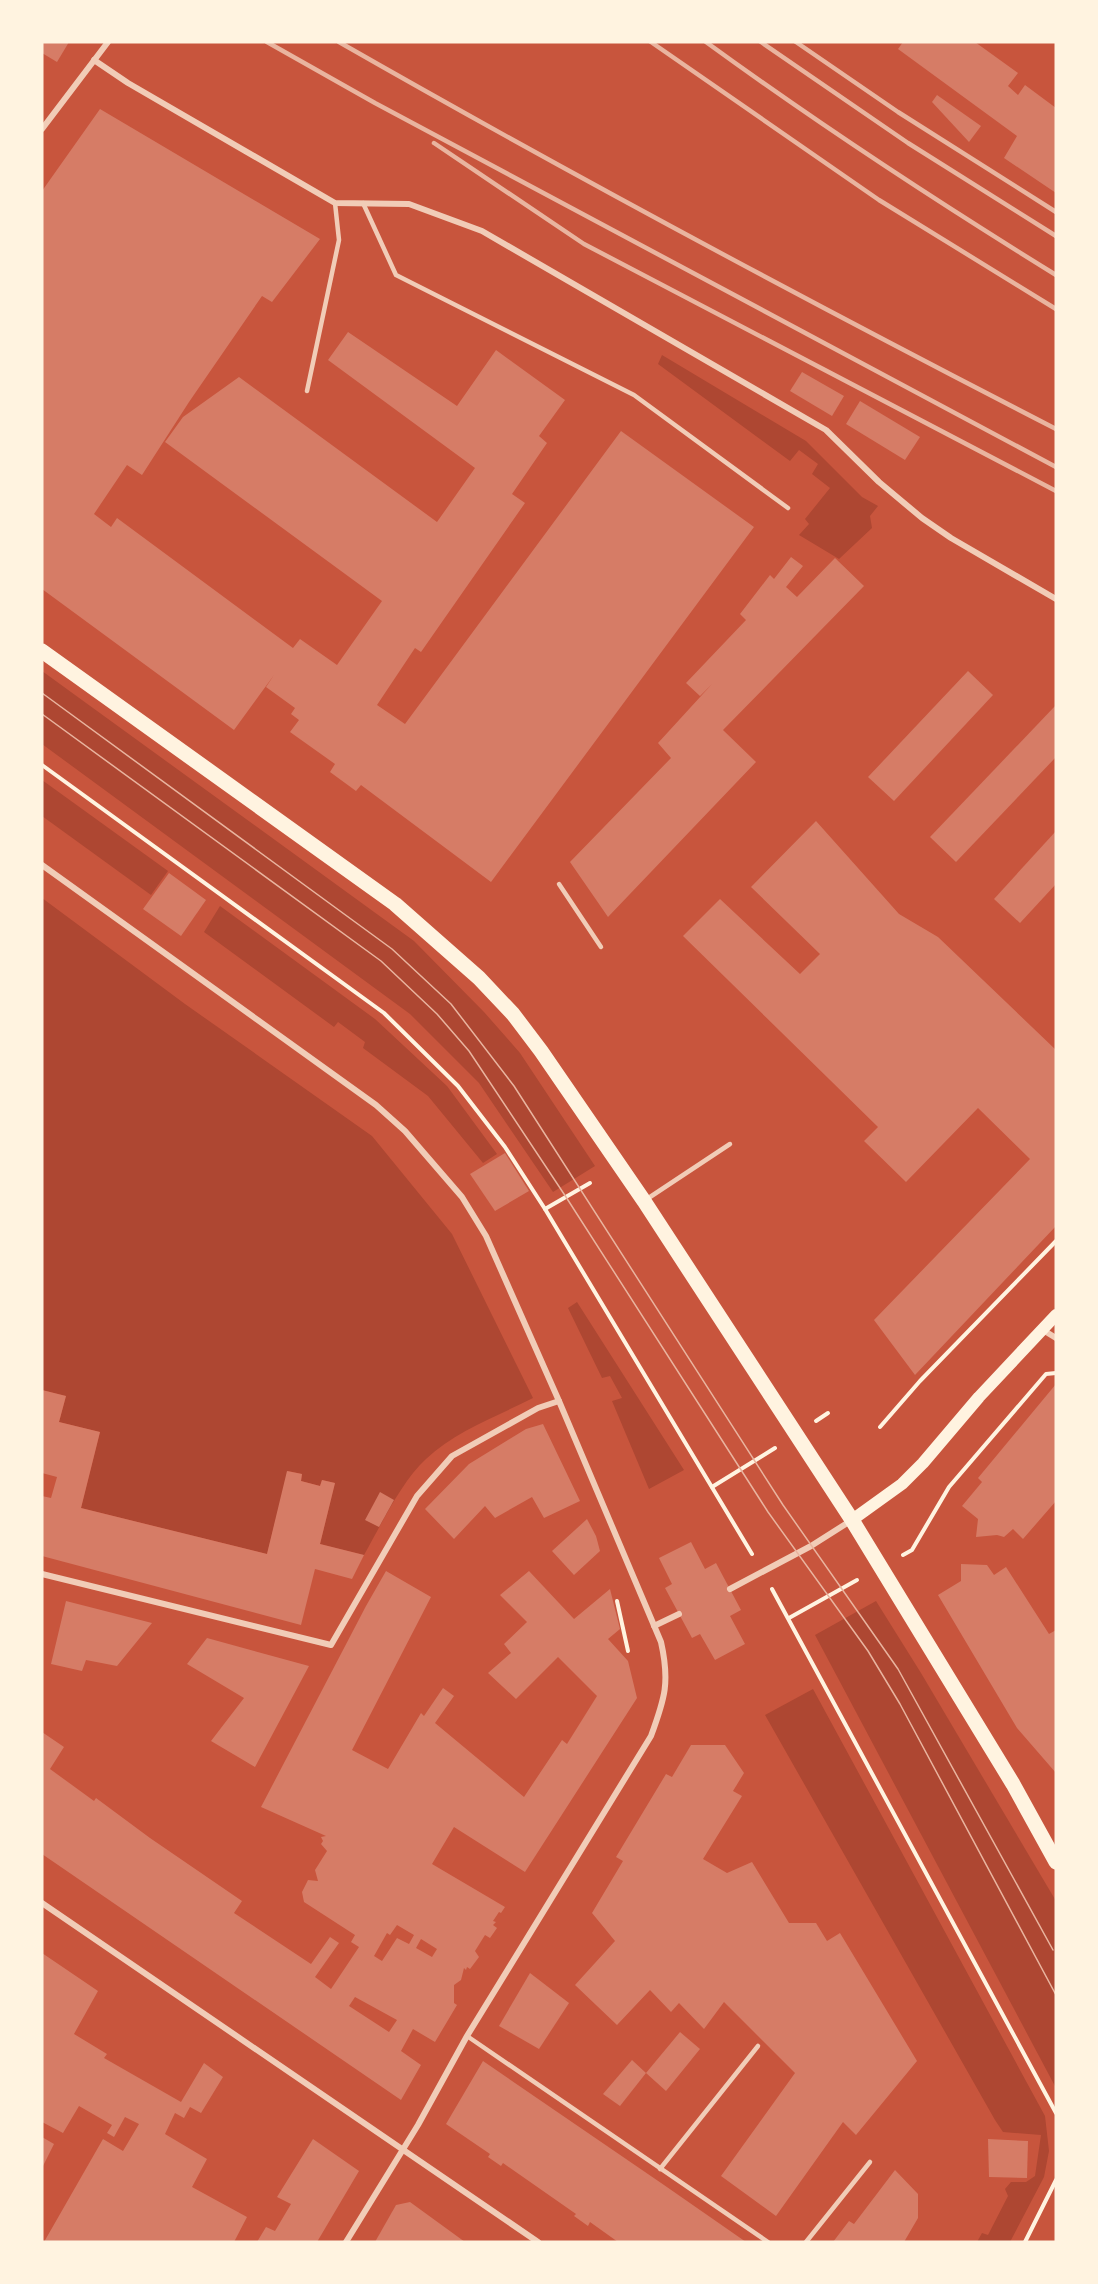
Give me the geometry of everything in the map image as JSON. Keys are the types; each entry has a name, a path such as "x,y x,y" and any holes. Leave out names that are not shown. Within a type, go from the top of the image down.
{"main road":[{"path":"42,651 395,904 479,978 520,1023 644,1201 852,1520 1013,1784 1056,1862"},
{"path":"852,1520 902,1484 923,1463 979,1397 1056,1315"}],"street":[{"path":"42,129 108,42"},
{"path":"94,60 128,83 335,203 409,204 482,231 826,430 879,482 922,518 988,560 1056,599"},
{"path":"42,865 376,1106 405,1131 462,1197 486,1236 661,1642 666,1666 664,1700 651,1736 467,2036 346,2242"},
{"path":"1042,1330 1056,1338"},
{"path":"42,1574 331,1645 417,1496 452,1456 538,1408 559,1401"},
{"path":"730,1589 763,1573 852,1520"},
{"path":"654,1626 679,1614"},
{"path":"42,1903 538,2242"}],"lane":[{"path":"307,391 339,240 335,203"},
{"path":"363,203 396,275 634,395 788,508"},
{"path":"559,884 601,947"},
{"path":"644,1201 730,1144"},
{"path":"467,2036 768,2242"},
{"path":"660,2169 758,2046"},
{"path":"806,2242 870,2162"}],"path":[{"path":"42,765 384,1013 458,1086 505,1147 545,1209 789,1618 1056,2113"},
{"path":"545,1209 590,1183"},
{"path":"880,1427 920,1381 1056,1241"},
{"path":"789,1618 912,1550 949,1488 1046,1374 1056,1373"},
{"path":"712,1487 828,1413"},
{"path":"942,1481 949,1488"},
{"path":"1025,2242 1056,2180"}],"shaded area":[{"path":"662,355 806,441 862,497 878,506 870,516 872,528 839,559 799,535 809,524 805,519 830,488 812,474 818,464 799,450 790,461 658,364"},
{"path":"42,671 414,941 484,1012 520,1053 595,1166 553,1192 479,1083 410,1014 42,744"},
{"path":"42,780 168,871 151,895 42,816"},
{"path":"42,898 185,1004 372,1136 452,1234 533,1398 463,1432 426,1459 408,1479 364,1555 320,1544 335,1483 322,1480 320,1486 301,1481 302,1474 288,1471 267,1554 81,1508 100,1432 59,1422 66,1396 42,1390"},
{"path":"220,906 375,1019 447,1086 497,1154 483,1163 428,1096 363,1048 365,1042 338,1022 334,1027 204,932"},
{"path":"577,1302 684,1470 649,1489 612,1401 622,1398 610,1376 602,1378 568,1308"},
{"path":"876,1601 1056,1901 1056,2088 815,1635"},
{"path":"813,1689 1045,2116 1049,2151 1044,2177 1010,2242 977,2242 982,2233 988,2235 1008,2196 1005,2189 1011,2182 1026,2182 1035,2176 1041,2135 1003,2132 995,2120 765,1715"}],"building":[{"path":"42,42 69,42 57,62 42,53"},
{"path":"903,42 975,42 1018,73 1008,86 1018,95 1025,85 1056,108 1056,193 1004,158 1017,136 898,49"},
{"path":"937,95 981,126 969,142 932,102"},
{"path":"100,109 320,239 272,302 262,296 142,475 127,465 94,514 111,527 117,518 293,648 300,639 337,665 382,601 165,442 183,417 239,377 437,522 475,468 328,360 348,332 457,406 496,350 565,400 539,436 547,443 512,494 525,503 421,652 415,648 377,705 405,724 621,431 754,527 491,882 361,785 356,791 330,772 335,764 290,732 299,720 291,714 295,708 266,687 274,675 234,730 42,589 42,191"},
{"path":"802,372 844,396 832,416 790,391"},
{"path":"860,401 920,437 905,460 846,424"},
{"path":"791,557 803,566 786,587 797,597 835,558 864,586 723,730 756,762 608,917 570,862 671,758 658,743 712,684 700,696 686,683 746,620 740,614 770,575 774,579"},
{"path":"968,671 993,695 894,801 868,777"},
{"path":"1056,705 1056,757 956,862 930,837"},
{"path":"816,821 899,914 938,937 1056,1050 1056,1226 915,1375 874,1320 1030,1159 978,1108 906,1182 864,1141 878,1127 683,936 720,899 800,974 820,954 751,887"},
{"path":"1056,831 1056,884 1020,923 994,899"},
{"path":"169,873 206,900 181,936 143,909"},
{"path":"505,1153 529,1191 495,1211 470,1174"},
{"path":"1056,1384 1056,1501 1023,1539 1013,1529 1004,1537 997,1535 976,1537 978,1519 962,1506 982,1482 978,1478"},
{"path":"42,1390 66,1396 59,1422 100,1432 81,1508 267,1554 287,1471 302,1474 301,1481 320,1486 322,1480 335,1483 320,1544 364,1555 352,1579 315,1569 301,1625 42,1556 42,1496 51,1498 57,1477 42,1473"},
{"path":"543,1424 580,1501 544,1518 532,1497 495,1518 485,1506 454,1539 425,1509 469,1464 526,1429"},
{"path":"380,1492 394,1500 379,1527 365,1520"},
{"path":"587,1519 596,1536 600,1551 574,1575 552,1551"},
{"path":"691,1542 705,1569 716,1563 741,1610 730,1616 745,1644 715,1660 700,1634 692,1638 665,1588 672,1584 659,1558"},
{"path":"961,1564 987,1565 994,1575 1006,1567 1049,1634 1056,1630 1056,1773 1017,1728 938,1595 961,1581"},
{"path":"386,1571 431,1597 352,1750 388,1769 421,1713 424,1716 443,1688 454,1696 435,1723 524,1797 562,1740 567,1744 597,1696 558,1657 516,1699 488,1673 511,1653 504,1644 527,1622 500,1595 529,1571 574,1619 610,1589 620,1629 608,1639 628,1661 637,1698 525,1872 454,1827 432,1864 505,1907 493,1921 496,1922 493,1925 497,1928 490,1938 485,1935 475,1951 479,1957 470,1969 464,1968 461,1980 454,1985 454,2003 457,2005 435,2042 413,2029 401,2051 421,2065 401,2100 42,1854 42,1732 64,1747 50,1769 94,1801 96,1798 242,1901 234,1913 311,1964 330,1937 339,1943 315,1977 331,1989 359,1947 351,1942 355,1935 304,1902 302,1892 308,1880 318,1881 315,1870 327,1851 321,1844 323,1841 321,1837 326,1836 261,1807","holes":["397,1925 414,1935 409,1944 397,1938 382,1961 374,1956 387,1933 390,1935","421,1939 437,1949 432,1957 416,1948","355,1997 397,2020 389,2032 349,2006"]},
{"path":"66,1601 152,1623 117,1666 86,1660 82,1671 51,1664"},
{"path":"207,1638 309,1666 255,1767 211,1741 244,1698 187,1664"},
{"path":"691,1745 725,1745 744,1773 733,1791 742,1796 703,1859 727,1873 752,1862 789,1923 816,1923 827,1941 840,1933 917,2061 856,2135 843,2122 776,2216 721,2176 795,2073 724,2002 704,2029 679,2003 671,2012 650,1990 617,2025 575,1985 615,1941 592,1913 623,1861 616,1857 666,1774 672,1777"},
{"path":"42,1953 98,1991 74,2034 107,2054 104,2058 181,2102 204,2063 223,2077 201,2113 190,2107 184,2118 175,2113 165,2134 207,2159 192,2187 247,2217 234,2242 44,2242 103,2139 123,2151 139,2124 125,2117 114,2137 107,2133 112,2125 79,2106 63,2133 42,2122"},
{"path":"530,1973 569,2003 539,2049 499,2026"},
{"path":"680,2032 700,2049 666,2091 646,2073"},
{"path":"632,2060 646,2073 620,2106 603,2094"},
{"path":"483,2061 746,2242 618,2242 590,2222 588,2226 574,2216 576,2214 503,2163 501,2166 488,2157 490,2154 446,2124"},
{"path":"42,2137 54,2144 42,2168"},
{"path":"313,2139 359,2171 317,2242 257,2242 266,2227 275,2231 291,2204 277,2197"},
{"path":"988,2139 1028,2141 1027,2178 989,2177"},
{"path":"895,2170 918,2194 918,2218 904,2242 833,2242 849,2221 854,2224"},
{"path":"410,2202 465,2242 375,2242 396,2205"}],"tram line":[{"path":"42,693 392,949 451,1004 514,1086 783,1505 898,1669 1053,1950"},
{"path":"42,714 381,961 437,1014 469,1051 566,1197 768,1512 868,1651 900,1704 1056,1995"}],"railway":[{"path":"267,42 375,103 1056,467"},
{"path":"339,42 696,240 1056,429"},
{"path":"651,42 879,200 1056,309"},
{"path":"706,42 879,162 1056,275"},
{"path":"761,42 908,143 1056,236"},
{"path":"796,42 898,112 1056,212"},
{"path":"434,143 584,244 1056,491"}]}
